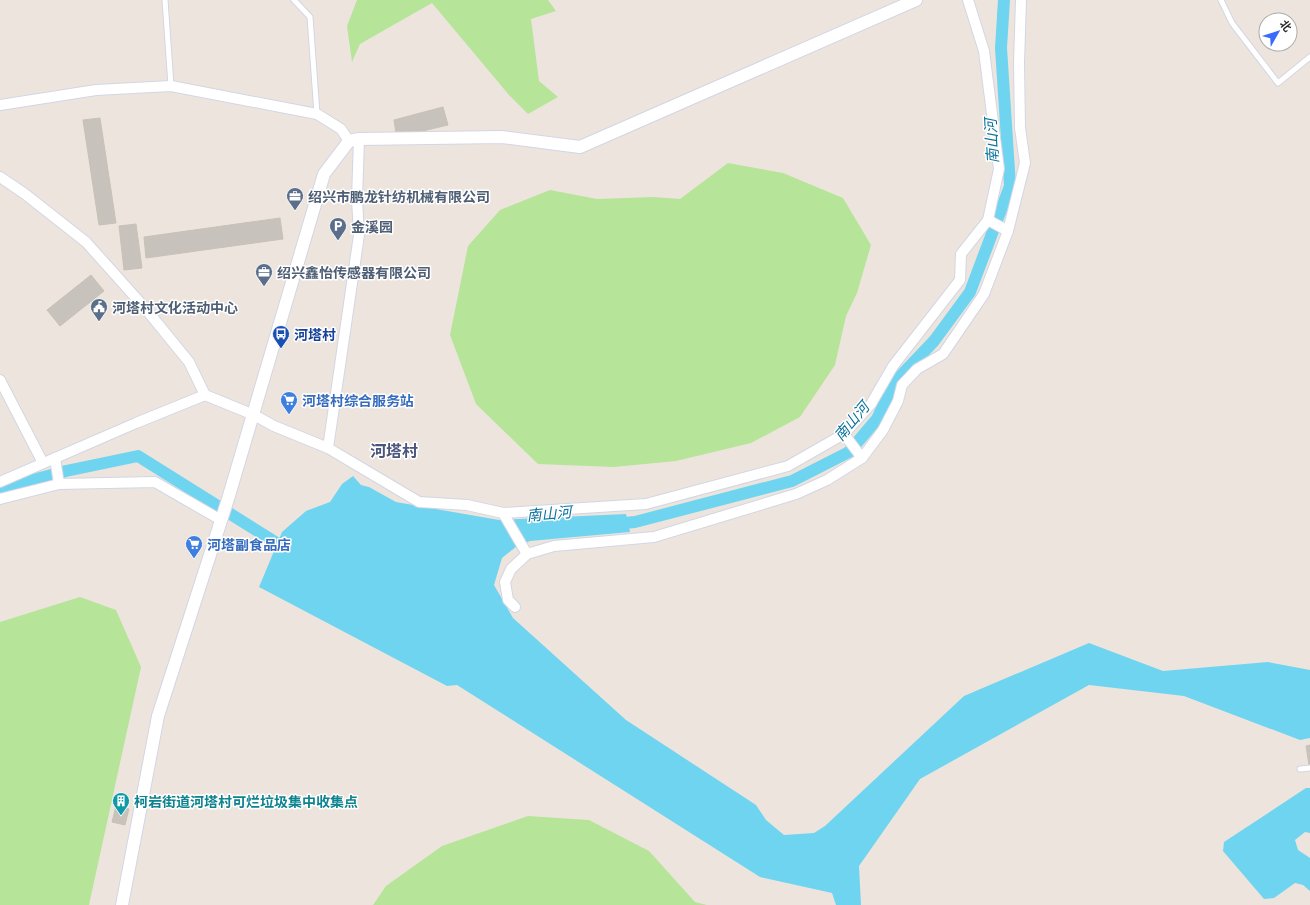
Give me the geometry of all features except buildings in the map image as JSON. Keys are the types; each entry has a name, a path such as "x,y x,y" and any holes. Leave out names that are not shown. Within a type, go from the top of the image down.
{"street":[{"path":"0,105 96,90 171,86 317,114 341,129 354,140 502,137 580,147 916,0"},
{"path":"0,482 205,396 254,414 274,426 328,448 419,502 467,505 503,513 646,504 788,466 844,434 871,404 893,366 960,280 961,254 988,220 999,169 984,51 968,0"},
{"path":"515,607 508,600 505,582 511,569 528,554 554,546 654,537 796,494 827,480 862,458 882,430 898,401 902,386 917,369 943,354 984,294 1008,231 1025,163 1020,121 1019,63 1021,0"},
{"path":"122,905 158,716 228,500 324,174 354,140"},
{"path":"328,448 359,235 354,140"},
{"path":"0,177 25,194 86,242 145,308 189,362 205,396"},
{"path":"988,220 1008,231"},
{"path":"0,380 43,463"},
{"path":"844,434 862,458"},
{"path":"55,458 59,484"},
{"path":"0,500 59,484 155,482 221,518"},
{"path":"503,513 528,554"}],"lane":[{"path":"165,0 171,86"},
{"path":"294,0 310,17 317,114"},
{"path":"1221,0 1232,23 1278,83 1310,57"},
{"path":"1300,769 1310,768"}],"green space":[{"path":"357,0 548,0 556,11 531,19 539,81 558,97 528,114 509,95 432,3 360,44 352,62 347,26"},
{"path":"728,163 783,173 843,198 871,245 857,293 846,316 835,365 800,417 751,443 676,461 614,467 538,464 476,404 450,335 468,246 500,210 550,190 597,199 653,197 680,199"},
{"path":"80,597 116,610 141,667 89,905 0,905 0,622"},
{"path":"528,816 589,820 649,851 695,902 707,905 373,905 386,886 442,846"}],"water":[{"path":"353,476 361,485 369,487 396,502 499,520 626,514 630,532 530,541 517,546 502,558 494,585 513,618 626,720 756,805 766,820 784,835 814,833 825,826 964,696 1089,643 1163,671 1268,662 1310,670 1310,738 1300,740 1184,696 1089,685 920,779 859,866 861,905 836,905 832,893 760,877 457,685 447,686 259,587 282,532 306,511 330,502 342,484"},
{"path":"1306,788 1310,788 1310,833 1305,832 1295,840 1298,850 1310,858 1310,891 1303,885 1295,883 1274,898 1264,899 1223,851 1224,842"}],"waterway":[{"name":"南山河","path":"612,524 635,522 792,481 849,452 877,419 894,383 934,341 970,292 1010,186 1001,48 1004,0"},
{"path":"0,489 66,471 138,456 291,552"}],"place":[{"name":"绍兴市鹏龙针纺机械有限公司","path":"295,211"},
{"name":"金溪园","path":"338,241"},
{"name":"绍兴鑫怡传感器有限公司","path":"264,287"},
{"name":"河塔村文化活动中心","path":"99,322"},
{"name":"河塔村","path":"281,349"},
{"name":"河塔村综合服务站","path":"289,415"},
{"name":"河塔副食品店","path":"194,559"},
{"name":"柯岩街道河塔村可烂垃圾集中收集点","path":"121,816"}],"district":[{"name":"河塔村","path":"394,450"}]}
